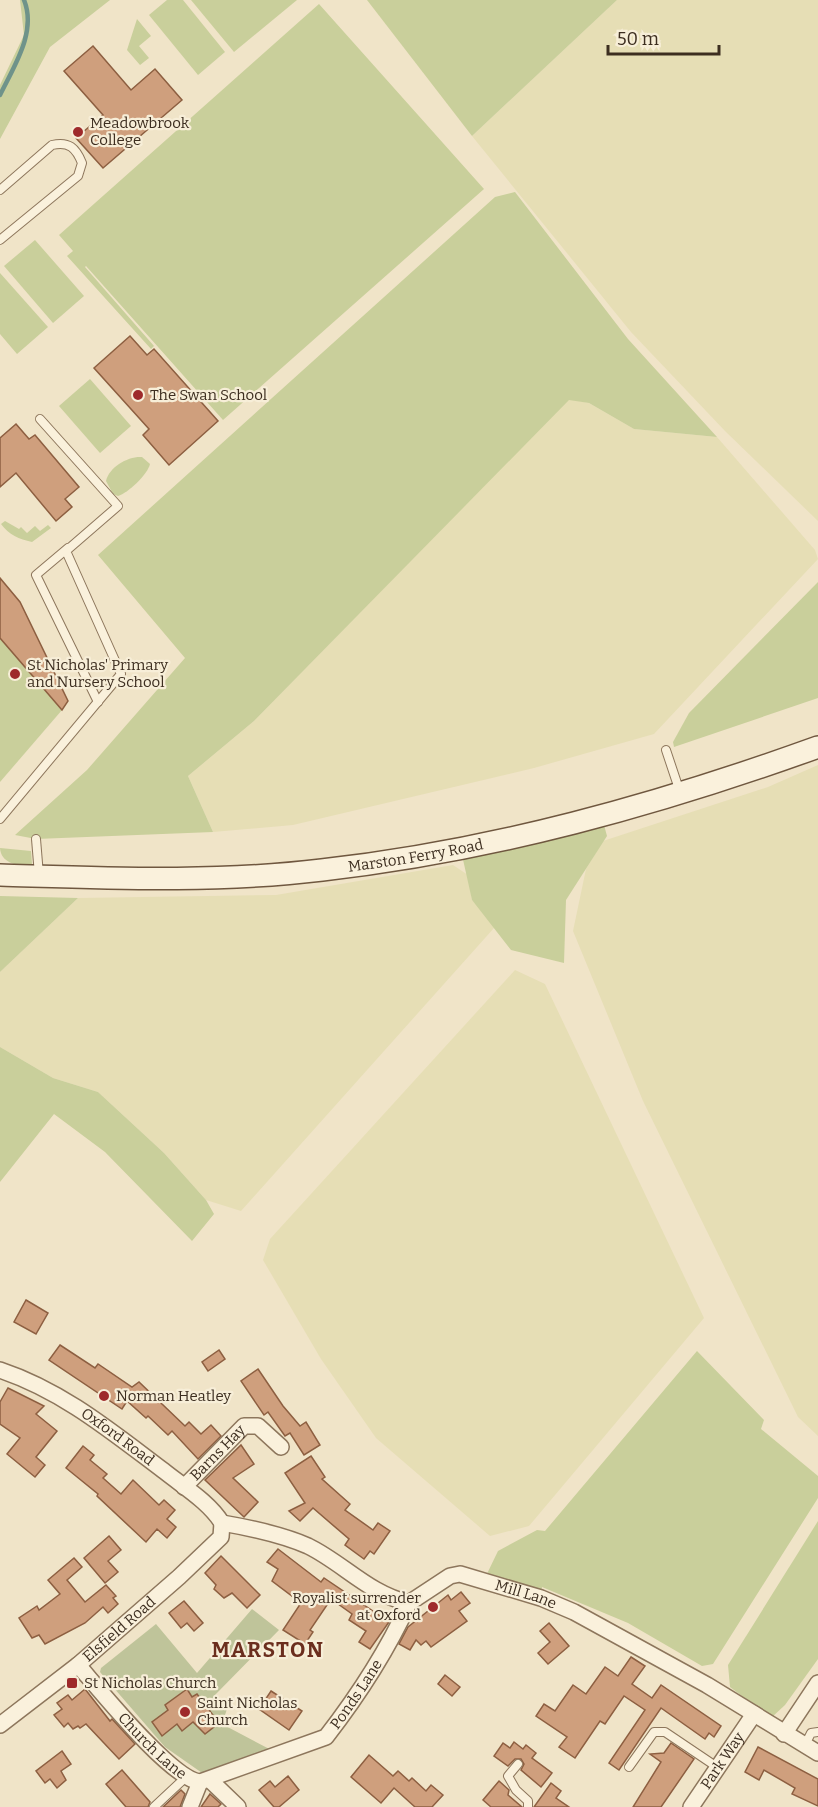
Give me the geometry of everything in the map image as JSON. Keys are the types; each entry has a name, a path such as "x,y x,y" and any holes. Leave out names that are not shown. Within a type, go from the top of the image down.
{"main road":[{"name":"Marston Ferry Road","path":"0,875 142,879 253,876 321,871 489,843 604,817 818,747"}],"street":[{"name":"Oxford Road","path":"0,1370 69,1401 184,1487 217,1514 222,1523"},
{"name":"Barns Hay","path":"184,1487 244,1426 258,1426 281,1447"},
{"path":"222,1523 266,1531 308,1546 387,1598 409,1603"},
{"name":"Elsfield Road","path":"0,1725 78,1665 221,1538 222,1523"},
{"name":"Mill Lane","path":"409,1603 450,1576 460,1574 541,1598 574,1612 665,1660 811,1750"},
{"name":"Ponds Lane","path":"199,1780 326,1737 375,1662 409,1603"},
{"name":"Church Lane","path":"78,1665 139,1735 238,1807"},
{"path":"784,1734 818,1683"},
{"name":"Park Way","path":"691,1807 754,1714"},
{"path":"190,1807 199,1780"}],"lane":[{"path":"0,190 52,145 63,142 78,152 82,164 78,176 0,240"},
{"path":"0,819 121,674 66,551 118,506 40,419"},
{"path":"74,544 36,575 98,702"},
{"path":"666,750 680,794"},
{"path":"36,839 39,876"},
{"path":"629,1767 654,1732 665,1732 717,1767"},
{"path":"811,1750 811,1733 818,1732"},
{"path":"518,1764 508,1776 516,1790 528,1801 528,1807"},
{"path":"154,1807 199,1780"}],"shaded area":[{"path":"617,0 818,0 818,521 725,431 631,332 472,136"},
{"path":"569,399 589,403 634,429 717,437 815,550 818,559 654,734 534,768 293,825 213,832 188,776 254,721"},
{"path":"818,765 818,1436 798,1417 643,1101 573,931 586,869 603,841 768,787"},
{"path":"453,865 468,875 472,900 494,924 494,928 241,1211 206,1200 164,1153 98,1092 53,1078 0,1047 0,972 78,898 276,895"},
{"path":"515,970 545,984 704,1318 529,1526 490,1536 376,1438 321,1359 263,1260 270,1239"}],"green space":[{"path":"20,0 110,0 50,47 0,139 0,85 24,35"},
{"path":"167,0 183,0 225,52 198,75 149,15"},
{"path":"191,0 297,0 234,52"},
{"path":"367,0 617,0 472,136"},
{"path":"319,4 484,189 223,420 86,266 154,346 151,349 67,256 73,251 59,235"},
{"path":"137,19 151,36 139,46 149,58 140,65 127,50"},
{"path":"515,192 628,339 717,437 634,429 589,403 569,400 254,721 188,776 213,832 36,839 15,835 87,770 185,658 98,555 495,197"},
{"path":"35,240 84,296 53,323 4,266"},
{"path":"0,273 48,327 17,354 0,334"},
{"path":"90,379 131,426 100,453 59,406"},
{"path":"142,457 150,464 146,473 127,491 118,496 113,494 106,481 111,471 125,460"},
{"path":"5,521 19,529 21,527 27,533 35,526 40,531 48,525 51,528 32,542 7,531 1,524"},
{"path":"818,582 818,698 674,747 673,742 689,713"},
{"name":"St Nicholas' Primary and Nursery School","path":"0,638 62,710 0,782"},
{"path":"604,825 607,836 566,900 564,963 511,950 472,900 462,855"},
{"path":"0,848 31,851 32,864 29,867 6,860"},
{"path":"0,896 78,898 0,972"},
{"path":"0,1047 53,1078 98,1092 164,1153 206,1200 214,1214 192,1241 105,1152 54,1114 0,1182"},
{"path":"697,1351 764,1420 761,1429 818,1476 818,1498 713,1664 702,1666 628,1623 542,1587 541,1598 484,1580 498,1551 537,1530 545,1531"},
{"path":"818,1521 818,1659 785,1705 771,1718 730,1687 728,1665"},
{"path":"252,1609 279,1630 215,1695 227,1709 222,1724 275,1752 205,1775 165,1747 100,1672 101,1668 156,1624 197,1673"}],"building":[{"path":"93,46 131,90 155,69 182,100 103,168 76,138 103,115 64,71"},
{"path":"130,336 147,355 154,349 218,421 169,465 143,435 149,429 94,368"},
{"path":"16,424 29,439 35,435 79,487 65,499 72,507 56,521 16,473 0,487 0,438"},
{"path":"0,578 20,602 68,701 62,710 0,638"},
{"path":"26,1300 48,1313 36,1334 14,1322"},
{"path":"60,1345 95,1368 98,1364 132,1387 139,1382 185,1426 189,1422 201,1434 211,1425 221,1436 198,1459 172,1431 168,1435 148,1416 146,1418 127,1401 122,1409 49,1360"},
{"path":"219,1350 225,1359 208,1371 202,1362"},
{"path":"258,1369 283,1406 300,1426 306,1422 320,1445 304,1455 290,1433 285,1436 268,1412 264,1415 241,1381"},
{"path":"8,1388 44,1406 36,1414 57,1431 36,1457 45,1465 35,1477 7,1454 20,1438 0,1424 0,1402"},
{"path":"241,1445 254,1464 233,1478 258,1502 244,1517 205,1480"},
{"path":"83,1446 94,1455 90,1460 107,1474 103,1478 121,1494 133,1480 159,1505 164,1500 175,1510 167,1519 176,1527 167,1538 157,1529 146,1542 97,1496 98,1494 66,1468"},
{"path":"311,1456 325,1477 322,1479 350,1504 345,1510 373,1530 378,1523 390,1531 374,1554 370,1551 364,1559 345,1545 349,1539 313,1508 300,1521 289,1511 305,1503 285,1473"},
{"path":"109,1536 121,1550 108,1561 118,1572 105,1583 84,1558"},
{"path":"278,1549 321,1582 324,1578 389,1622 370,1649 359,1642 366,1631 349,1620 352,1614 331,1599 310,1630 313,1632 305,1644 283,1630 301,1603 272,1581 278,1569 267,1562"},
{"path":"221,1556 260,1595 247,1608 232,1593 224,1598 214,1589 216,1585 205,1573"},
{"path":"74,1558 82,1567 67,1580 85,1602 106,1585 116,1596 113,1598 118,1604 108,1613 103,1607 85,1623 45,1644 39,1635 32,1638 19,1618 37,1606 39,1610 60,1594 48,1580"},
{"path":"461,1592 470,1603 459,1611 467,1621 431,1647 426,1641 421,1645 416,1640 410,1650 399,1644 408,1627 448,1595 451,1600"},
{"path":"184,1601 203,1623 194,1631 187,1623 181,1628 169,1613"},
{"path":"549,1623 569,1646 548,1664 538,1653 550,1642 540,1631"},
{"path":"631,1657 645,1666 632,1684 652,1698 661,1685 721,1726 714,1737 709,1733 705,1739 661,1708 619,1770 609,1763 645,1710 624,1696 605,1724 600,1721 575,1758 559,1747 567,1737 536,1716 544,1704 555,1711 573,1685 586,1694 605,1667 618,1676"},
{"path":"445,1675 460,1687 452,1696 438,1684"},
{"path":"85,1689 110,1721 112,1719 135,1744 119,1759 86,1724 73,1729 68,1723 64,1727 54,1715 62,1709 57,1703 68,1695 72,1700"},
{"name":"Saint Nicholas Church","path":"187,1689 192,1697 197,1694 219,1723 205,1734 193,1722 182,1731 177,1724 162,1736 152,1722 168,1710 165,1705"},
{"path":"271,1691 302,1711 289,1730 259,1709"},
{"path":"514,1742 523,1749 526,1745 536,1753 532,1758 552,1773 541,1787 521,1770 524,1764 521,1759 515,1759 508,1766 494,1756 503,1743 510,1748"},
{"path":"671,1743 694,1759 661,1807 633,1807 661,1762 650,1754 664,1753"},
{"path":"758,1747 818,1779 818,1806 792,1794 795,1788 764,1770 759,1780 745,1772"},
{"path":"62,1751 71,1764 61,1771 66,1780 57,1788 50,1779 45,1783 36,1771"},
{"path":"369,1755 393,1776 398,1771 409,1781 412,1778 426,1791 431,1785 443,1795 432,1807 415,1807 394,1788 381,1803 351,1777"},
{"path":"122,1770 150,1802 148,1807 126,1807 106,1784"},
{"path":"288,1776 299,1790 279,1807 274,1807 259,1790 270,1781 275,1787"},
{"path":"499,1781 509,1790 508,1795 522,1807 491,1807 483,1800"},
{"path":"551,1783 561,1791 556,1798 569,1807 534,1807"},
{"path":"181,1790 185,1794 180,1807 163,1807"},
{"path":"210,1794 221,1804 218,1807 201,1807"}],"waterway":[{"path":"0,95 17,61 26,36 28,24 24,0"}],"place":[{"name":"Meadowbrook College","path":"78,132"},
{"name":"The Swan School","path":"138,395"},
{"name":"St Nicholas' Primary and Nursery School","path":"15,674"},
{"name":"Norman Heatley","path":"104,1396"},
{"name":"Royalist surrender at Oxford","path":"433,1607"},
{"name":"St Nicholas Church","path":"72,1683"},
{"name":"Saint Nicholas Church","path":"185,1712"}],"district":[{"name":"MARSTON","path":"268,1650"}]}
